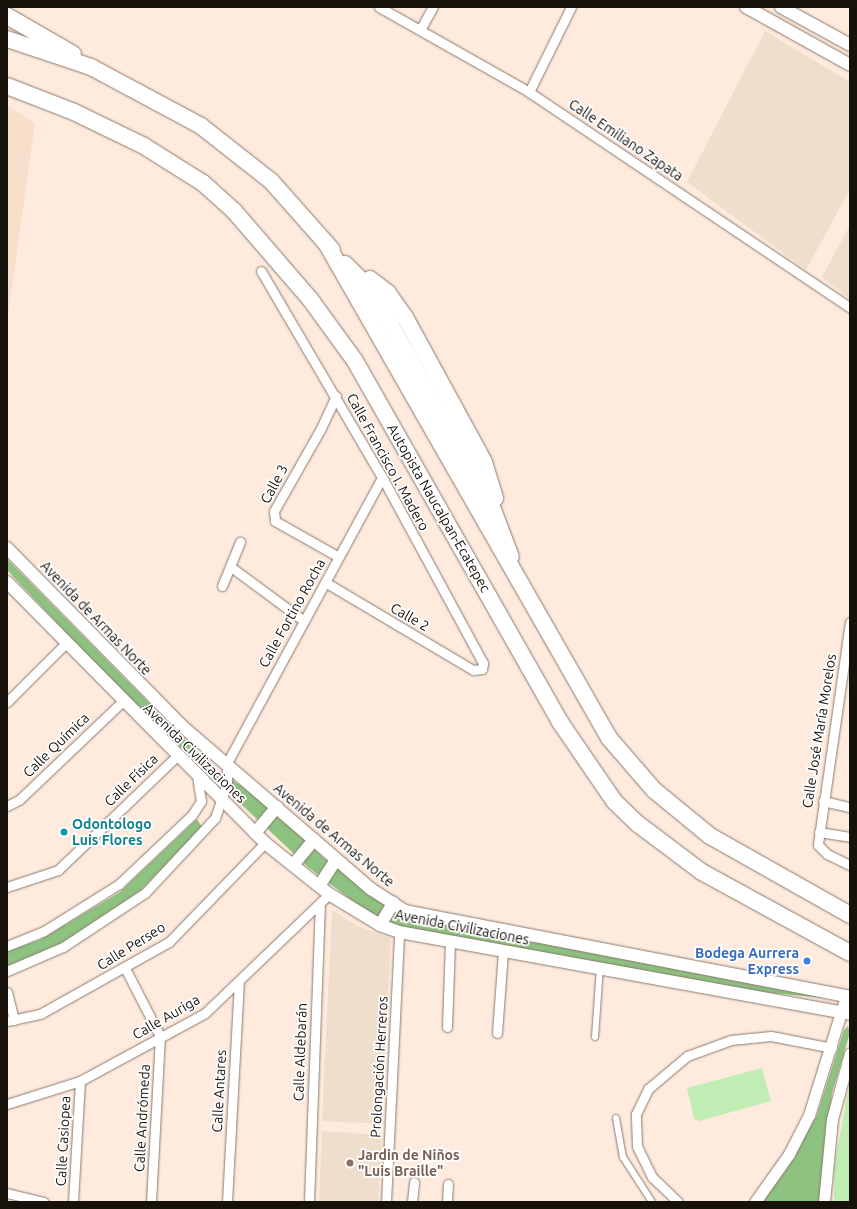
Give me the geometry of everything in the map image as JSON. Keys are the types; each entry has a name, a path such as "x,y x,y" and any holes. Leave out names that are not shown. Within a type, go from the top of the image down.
{"highway":[{"path":"7,16 91,67 190,119 224,142 271,181 342,261 366,285 391,325 505,535"},
{"path":"7,39 91,67"},
{"name":"Autopista Naucalpan-Ecatepec","path":"7,86 74,112 144,146 203,183 234,211 310,299 355,361 560,722 614,801 638,824 702,872 850,953"},
{"path":"326,243 388,293 405,317 484,462 516,574"},
{"path":"326,243 516,574"},
{"path":"342,261 422,393 516,574 588,706 638,773 710,836 850,916"}],"main road":[{"path":"746,7 850,65"},
{"path":"782,7 850,45"},
{"path":"810,42 819,28"},
{"name":"Avenida de Armas Norte","path":"7,548 108,647 152,698 336,860 405,911 436,918 576,942 848,996"},
{"name":"Avenida Civilizaciones","path":"7,582 122,702 255,833 324,890 380,925 399,932 450,942 846,1013"},
{"path":"255,833 277,807"},
{"path":"293,865 314,840"},
{"path":"324,890 336,860"},
{"path":"380,925 393,903"},
{"path":"573,963 576,942"}],"street":[{"name":"Calle Emiliano Zapata","path":"379,7 529,92 850,308"},
{"path":"420,30 433,7"},
{"path":"529,92 571,7"},
{"name":"Calle Francisco I. Madero","path":"261,271 336,396 382,478 482,662 482,669"},
{"name":"Calle 3","path":"336,396 320,430 274,511 275,520 339,557"},
{"name":"Calle Fortino Rocha","path":"227,763 303,620 382,478"},
{"path":"222,586 240,542"},
{"path":"231,567 303,620"},
{"name":"Calle 2","path":"325,582 473,670 482,669"},
{"name":"Calle José María Morelos","path":"850,622 823,801 818,845 826,854 850,865"},
{"path":"8,699 66,643"},
{"name":"Calle Química","path":"7,806 19,800 122,702"},
{"name":"Calle Física","path":"7,887 58,870 177,756"},
{"path":"7,971 63,947 145,893 206,829 222,799 227,763"},
{"path":"7,946 44,931 120,884 192,815 201,801 197,776"},
{"path":"823,801 850,807"},
{"path":"819,832 850,837"},
{"name":"Calle Perseo","path":"10,1020 40,1014 125,968 169,942 266,843"},
{"name":"Calle Auriga","path":"7,1104 80,1082 160,1036 205,1013 320,903 324,890"},
{"name":"Calle Aldebarán","path":"309,1202 320,903"},
{"name":"Prolongación Herreros","path":"386,1202 399,932"},
{"path":"447,1027 450,942"},
{"path":"497,1033 504,951"},
{"path":"125,968 160,1036"},
{"path":"595,1037 600,968"},
{"name":"Calle Antares","path":"227,1202 239,982"},
{"path":"7,992 10,1020"},
{"path":"755,1202 789,1154 809,1115 832,1048 846,1013 848,996"},
{"name":"Calle Andrómeda","path":"151,1202 160,1036"},
{"path":"678,1202 652,1177 637,1146 636,1114 648,1088 687,1056 731,1040 771,1036 832,1048"},
{"path":"824,1202 832,1119 850,1053"},
{"name":"Calle Casiopea","path":"73,1202 80,1082"},
{"path":"616,1118 623,1157 652,1202"},
{"path":"412,1202 414,1182"},
{"path":"447,1202 448,1184"},
{"path":"7,1192 44,1202"}],"shaded area":[{"path":"765,31 850,82 850,189 806,270 687,182"},
{"path":"7,105 35,123 7,323"},
{"path":"850,225 850,299 822,277"},
{"path":"332,910 357,926 391,938 382,1124 322,1121"},
{"name":"Jardin de Niños \"Luis Braille\"","path":"322,1131 382,1135 378,1202 319,1202"}],"green space":[{"path":"7,559 218,773 251,791 327,861 401,915 826,998 770,993 398,928 362,908 308,867 127,697 7,570"},
{"path":"197,819 202,827 141,890 62,943 7,966 7,951 40,940 120,892"},
{"path":"848,1026 850,1033 832,1093 819,1202 760,1202 785,1171 817,1115 844,1030"},
{"path":"762,1068 771,1101 699,1121 694,1119 687,1088"},
{"path":"850,1081 850,1202 834,1202 834,1167"}],"place":[{"name":"Odontologo Luis Flores","path":"64,832"},
{"name":"Bodega Aurrera Express","path":"807,961"},
{"name":"Jardin de Niños \"Luis Braille\"","path":"350,1163"}]}
